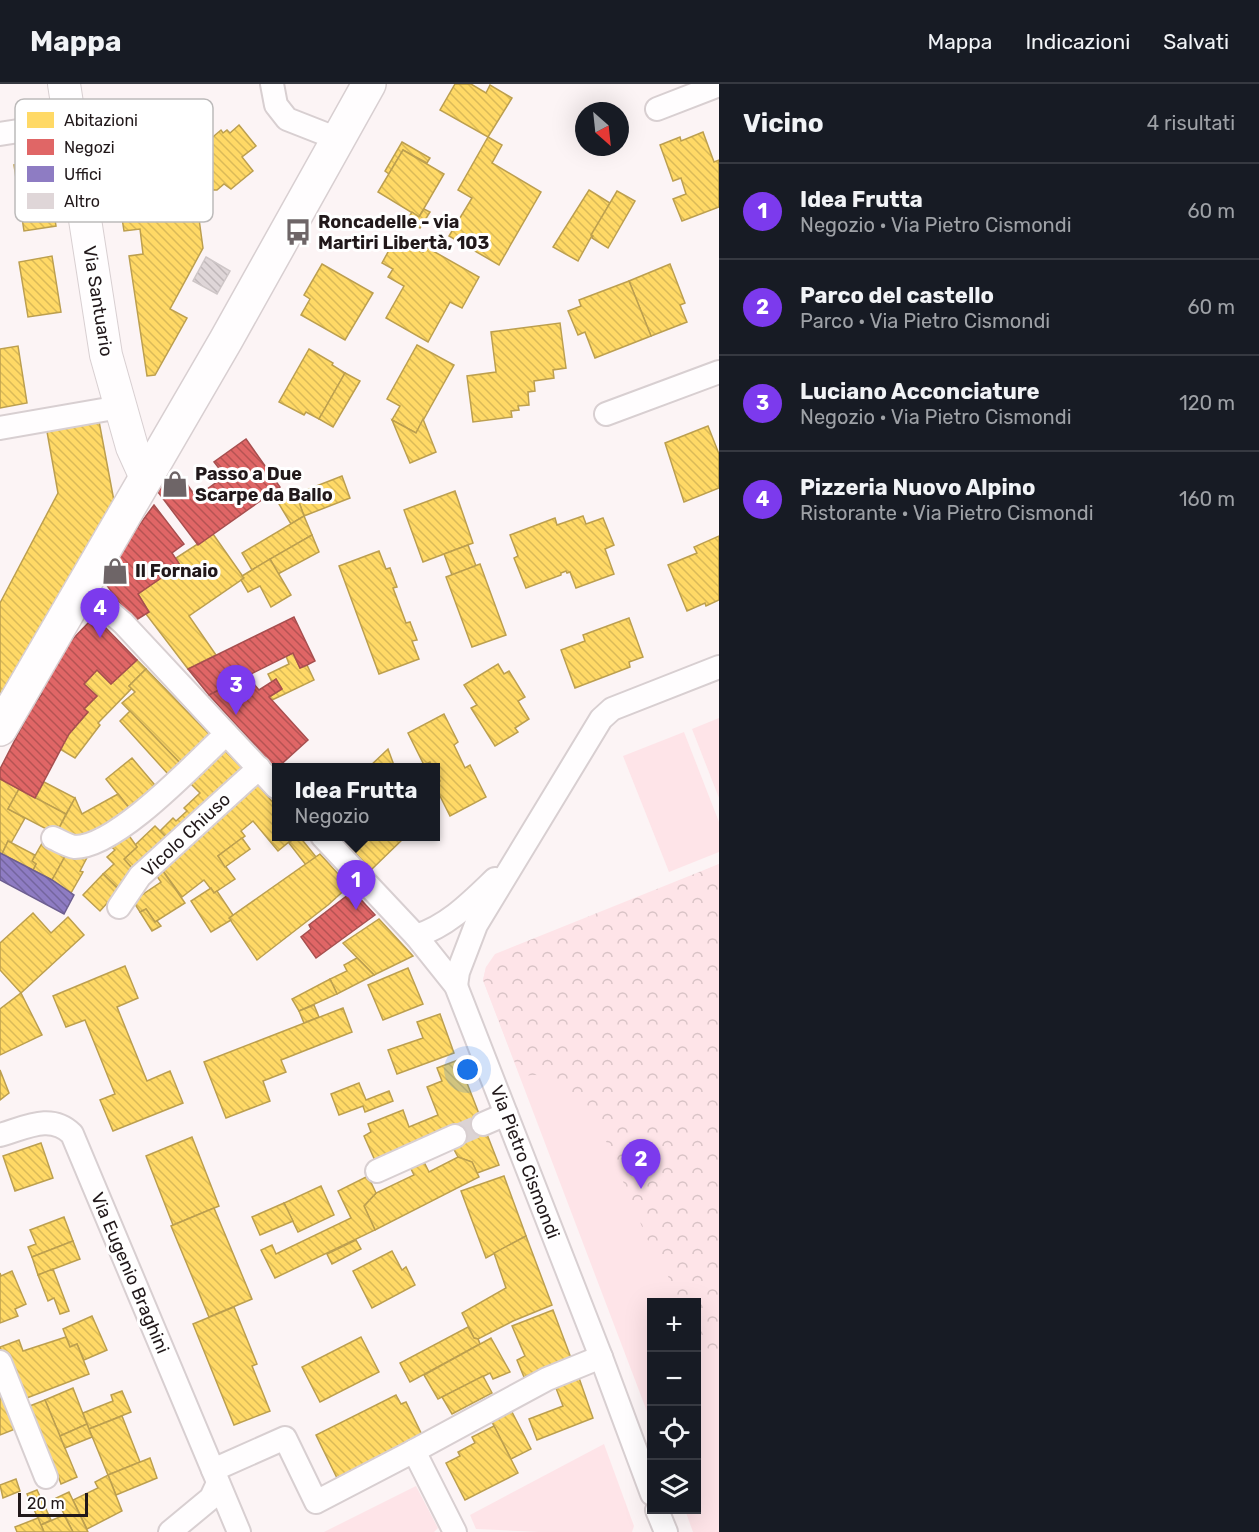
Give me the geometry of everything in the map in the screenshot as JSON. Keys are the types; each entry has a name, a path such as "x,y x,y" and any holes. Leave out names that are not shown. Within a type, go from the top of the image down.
{"main road":[{"path":"0,729 146,478 369,84"}],"street":[{"name":"Via Santuario","path":"64,84 66,99"},
{"path":"272,84 276,105 287,119 338,139"},
{"path":"657,109 719,85"},
{"path":"0,134 15,132"},
{"name":"Via Santuario","path":"85,222 106,355 132,447 146,478"},
{"path":"606,414 719,372"},
{"path":"0,428 120,407"},
{"path":"73,603 90,601 102,606 123,623 272,783"},
{"path":"456,986 458,972 476,925 601,719 612,709 719,668"},
{"path":"53,838 70,846 89,845 133,820 226,734"},
{"name":"Vicolo Chiuso","path":"119,907 140,876 259,768"},
{"name":"Via Pietro Cismondi","path":"326,841 416,936 456,986 601,1357 647,1483"},
{"path":"416,936 436,928 455,916 495,879 524,846"},
{"path":"440,964 437,956 437,942 455,916"},
{"path":"483,1124 506,1114"},
{"name":"Via Eugenio Braghini","path":"0,1135 44,1122 64,1126 72,1134 239,1532"},
{"path":"376,1171 455,1136"},
{"path":"170,1532 211,1498 216,1476 285,1438 316,1503 547,1378 601,1357"},
{"path":"0,1362 46,1477"},
{"path":"414,1451 455,1532"},
{"path":"659,1514 666,1532"}],"green space":[{"path":"719,718 719,798 692,729"},
{"path":"684,732 719,822 719,852 669,872 623,756"},
{"path":"719,864 719,1532 693,1532 686,1514 701,1514 701,1298 647,1298 647,1411 483,980 486,967"},
{"path":"719,864 719,1375 701,1333 701,1298 674,1298 664,1262 648,1241 593,1110 550,1076 520,1076 483,980 486,967 495,954"},
{"path":"604,1444 634,1526 632,1532 476,1529 470,1515"},
{"path":"416,1486 438,1528 434,1532 324,1532"}],"building: Abitazioni":[{"path":"455,84 471,84 486,93 490,85 512,98 488,137 440,110"},
{"path":"239,125 256,146 242,157 253,171 231,189 224,184 217,190 213,190 213,137 221,130 223,133 227,130 230,133"},
{"path":"703,132 714,162 719,160 719,207 682,221 673,199 686,194 681,178 673,181 660,145 680,137 681,141"},
{"path":"488,137 502,145 492,163 541,192 499,265 449,236 472,198 458,190"},
{"path":"402,142 430,158 427,163 403,150 389,174 385,171"},
{"path":"403,150 444,174 419,217 378,192"},
{"path":"589,190 610,203 578,261 553,247"},
{"path":"617,191 635,201 608,248 591,235"},
{"path":"424,209 430,212 420,228 407,220 412,212 419,217"},
{"path":"23,222 55,222 56,226 24,231"},
{"path":"123,222 199,222 203,248 170,309 187,318 155,375 147,376 129,256 143,254 140,229 124,231"},
{"path":"394,241 406,248 408,244 423,252 426,247 479,277 462,308 450,302 428,342 386,318 404,286 388,277 393,269 382,263"},
{"path":"52,256 61,312 28,317 19,262"},
{"path":"322,264 373,293 345,340 301,315 310,299 304,295"},
{"path":"670,264 685,303 680,305 687,322 651,336 629,281"},
{"path":"629,281 651,336 595,358 585,332 578,335 568,311 581,306 579,300"},
{"path":"560,323 566,368 553,370 554,378 534,381 535,391 528,392 529,405 518,406 519,410 511,411 512,417 473,422 467,376 496,372 491,332"},
{"path":"417,345 454,365 416,433 392,420 400,406 387,399"},
{"path":"18,346 27,403 0,408 0,349"},
{"path":"309,349 345,373 319,419 306,412 304,415 279,402"},
{"path":"345,373 360,381 333,427 319,419"},
{"path":"98,416 114,501 0,713 0,603 58,493 46,426"},
{"path":"423,419 436,452 410,463 392,420 416,433"},
{"path":"708,426 719,454 719,488 684,502 665,443"},
{"path":"342,476 350,498 304,516 296,494"},
{"path":"455,491 473,543 423,562 404,510"},
{"path":"296,494 304,516 291,524 279,504"},
{"path":"304,516 312,535 252,570 242,553"},
{"path":"583,516 586,524 603,518 614,545 605,549 614,574 576,588 570,572 566,571 526,588 514,558 518,556 510,535 555,518 557,525"},
{"path":"213,534 244,578 189,616 216,655 188,669 146,614 149,612 138,594 180,565 176,558"},
{"path":"312,535 319,552 278,574 270,559"},
{"path":"719,536 719,600 687,611 668,565 697,553 694,547"},
{"path":"468,545 476,566 452,575 444,554"},
{"path":"379,551 386,569 390,568 397,587 393,588 406,623 410,622 417,640 412,641 419,659 379,674 339,566"},
{"path":"270,559 291,595 271,607 260,586 248,592 241,580 244,578 242,576"},
{"path":"480,564 506,635 472,647 446,577"},
{"path":"629,618 643,657 629,662 630,667 575,688 561,650 585,641 583,635"},
{"path":"293,653 300,668 307,665 314,680 272,700 269,697 282,689 276,679 272,682 268,674 289,664 286,656"},
{"path":"137,660 146,669 129,686 132,688 98,723 100,725 75,758 60,749 69,734 88,712 84,709 97,696 84,684 97,670 111,684"},
{"path":"498,664 504,674 509,671 525,697 518,701 529,719 515,728 518,732 495,746 471,708 477,705 464,685"},
{"path":"146,669 209,734 180,763 122,703 135,692 129,686"},
{"path":"130,711 180,763 168,774 120,721"},
{"path":"444,714 458,742 454,745 465,768 470,765 486,797 450,816 440,796 440,763 423,763 408,733"},
{"path":"222,748 245,771 170,842 160,831 173,818 176,821 187,811 184,808 200,793 188,781"},
{"path":"388,749 393,763 373,763"},
{"path":"132,758 159,790 134,814 106,779"},
{"path":"252,778 272,801 272,841 290,841 278,851 253,821 241,831 245,836 218,856 235,879 214,893 204,880 182,897 158,864"},
{"path":"0,779 19,789 8,809 25,818 11,843 8,841 2,854 0,853"},
{"path":"44,782 75,798 66,814 35,798"},
{"path":"19,789 66,814 56,834 8,809"},
{"path":"118,794 134,814 77,842 56,834 75,798 82,814"},
{"path":"155,826 172,843 137,874 124,859"},
{"path":"125,830 137,847 124,859 137,874 122,892 103,874 114,864 107,857 115,850 105,841"},
{"path":"45,838 68,851 52,880 33,870 36,864 32,861"},
{"path":"242,838 250,849 225,867 218,856"},
{"path":"8,841 35,855 32,861 36,864 33,870 2,854"},
{"path":"303,841 316,857 306,865 289,843"},
{"path":"344,841 401,841 371,870"},
{"path":"91,850 80,871 83,872 71,893 52,880 68,851"},
{"path":"320,854 349,886 257,960 229,918"},
{"path":"158,864 185,903 155,922 146,909 140,912 133,901 161,882 152,869"},
{"path":"103,874 119,890 100,911 83,895"},
{"path":"211,888 214,893 217,891 233,915 229,918 231,920 211,932 191,901"},
{"path":"146,909 155,922 157,921 161,926 152,931 140,912"},
{"path":"33,913 51,933 68,917 84,935 21,993 0,970 0,943"},
{"path":"379,919 413,956 374,975 343,943"},
{"path":"357,958 374,975 337,994 330,979 347,971 344,965"},
{"path":"125,966 138,998 117,1007 147,1081 170,1071 183,1103 113,1131 100,1100 115,1094 85,1020 66,1027 53,996"},
{"path":"408,968 423,1004 383,1020 368,985"},
{"path":"330,979 337,994 299,1011 292,999"},
{"path":"21,993 42,1035 0,1055 0,1009"},
{"path":"314,1005 319,1017 304,1023 299,1011"},
{"path":"343,1008 352,1032 281,1060 286,1072 263,1081 270,1101 226,1118 204,1062"},
{"path":"440,1014 454,1053 397,1074 388,1050 423,1038 417,1022"},
{"path":"458,1060 499,1165 477,1173 472,1162 458,1157 452,1146 377,1165 364,1136 371,1132 368,1124 403,1110 409,1127 438,1115 427,1087 442,1081 437,1068"},
{"path":"0,1070 9,1093 0,1100"},
{"path":"359,1083 366,1100 389,1091 393,1101 365,1112 363,1106 339,1115 331,1094"},
{"path":"192,1137 219,1206 173,1225 146,1156"},
{"path":"41,1143 53,1178 15,1191 3,1156"},
{"path":"421,1156 429,1172 458,1157 472,1162 479,1177 375,1230 364,1206 376,1193 414,1175 408,1163"},
{"path":"368,1176 376,1193 364,1206 375,1230 275,1278 261,1250 272,1245 276,1254 351,1218 338,1191"},
{"path":"504,1176 526,1236 486,1258 461,1191"},
{"path":"321,1186 334,1215 298,1232 284,1203"},
{"path":"284,1203 293,1221 260,1235 252,1217"},
{"path":"214,1208 252,1299 209,1317 171,1226"},
{"path":"64,1217 73,1241 32,1257 28,1247 36,1244 30,1230"},
{"path":"526,1236 552,1305 478,1339 474,1338 462,1313 506,1288 494,1253"},
{"path":"356,1240 361,1249 332,1264 327,1254"},
{"path":"73,1241 80,1259 38,1275 32,1257"},
{"path":"392,1251 402,1270 406,1267 415,1285 372,1308 353,1271"},
{"path":"53,1269 69,1311 60,1314 54,1298 48,1301 38,1275"},
{"path":"12,1271 26,1304 15,1309 18,1316 0,1323 0,1273 1,1276"},
{"path":"234,1307 257,1364 252,1366 270,1411 234,1425 193,1324"},
{"path":"553,1310 571,1358 524,1377 517,1360 525,1356 512,1326"},
{"path":"92,1316 107,1350 84,1360 77,1344 70,1347 63,1329"},
{"path":"468,1327 480,1344 410,1382 400,1363"},
{"path":"66,1337 70,1347 77,1344 89,1374 19,1401 0,1347 19,1340 23,1351"},
{"path":"361,1337 379,1372 320,1402 302,1367"},
{"path":"491,1338 510,1372 493,1379 490,1373 438,1399 424,1375"},
{"path":"0,1373 20,1427 0,1435"},
{"path":"578,1375 593,1418 537,1440 529,1419 563,1406 554,1383"},
{"path":"483,1376 492,1393 452,1414 442,1397"},
{"path":"73,1388 87,1424 60,1436 45,1400"},
{"path":"122,1391 131,1412 89,1429 83,1413 113,1401 111,1395"},
{"path":"396,1395 401,1404 406,1402 423,1437 338,1480 316,1435"},
{"path":"45,1400 77,1477 61,1484 57,1473 49,1476 22,1409"},
{"path":"511,1410 531,1449 511,1459 491,1420"},
{"path":"122,1416 140,1462 108,1475 89,1429"},
{"path":"87,1424 92,1437 65,1448 60,1436"},
{"path":"494,1426 518,1473 465,1500 446,1463 460,1456 458,1452 475,1443 472,1437"},
{"path":"150,1458 157,1478 116,1495 108,1475"},
{"path":"108,1475 122,1511 87,1529 73,1500 98,1488 95,1482"},
{"path":"16,1479 20,1491 3,1498 0,1485"},
{"path":"37,1490 51,1520 41,1525 27,1494"},
{"path":"69,1492 88,1532 73,1532 56,1498"},
{"path":"64,1515 73,1532 44,1532 41,1525"},
{"path":"38,1518 44,1532 17,1532 15,1527"}],"building: Negozi":[{"path":"246,439 280,487 198,545 158,492 172,473 179,473 196,497 225,476 214,462"},
{"path":"154,505 184,544 172,553 180,565 138,594 149,612 133,622 101,577"},
{"path":"294,617 315,661 307,665 300,668 293,653 209,695 188,669"},
{"path":"92,619 105,627 137,660 111,684 97,670 84,684 97,696 84,709 88,712 69,734 35,798 0,779 0,769 32,707 42,694 34,689 67,645"},
{"path":"247,676 259,690 276,679 282,689 269,697 308,740 283,763 272,765 209,695"},
{"path":"353,891 375,915 316,958 301,937 311,929 309,925"}],"building: Uffici":[{"path":"0,853 52,880 74,895 64,914 0,880"}],"building: Altro":[{"path":"206,257 230,271 217,294 193,281"}],"tunnel":[{"path":"455,1136 483,1124"}],"place":[{"name":"Roncadelle - via Martiri Libertà, 103","path":"298,232"},
{"name":"Passo a Due Scarpe da Ballo","path":"175,484"},
{"name":"Il Fornaio","path":"115,571"},
{"name":"Pizzeria Nuovo Alpino","path":"100,638"},
{"name":"Luciano Acconciature","path":"236,715"},
{"name":"Idea Frutta","path":"356,910"},
{"name":"Parco del castello","path":"641,1189"}]}
